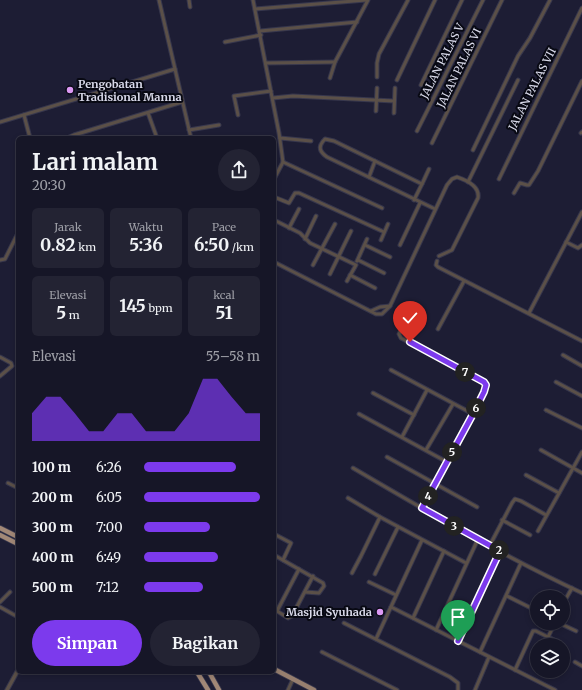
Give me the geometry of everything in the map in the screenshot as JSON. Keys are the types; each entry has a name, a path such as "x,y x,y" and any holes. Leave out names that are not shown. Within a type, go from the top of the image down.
{"highway":[{"path":"0,528 16,536"},
{"path":"0,534 16,543"},
{"path":"199,674 208,690"},
{"path":"210,674 219,690"}],"main road":[{"path":"276,670 314,690"}],"street":[{"path":"159,0 190,136"},
{"path":"189,0 190,6"},
{"path":"254,0 284,162 276,176"},
{"path":"255,9 367,0"},
{"path":"330,78 335,62 367,0"},
{"path":"377,77 377,63 379,54 408,0"},
{"path":"397,80 435,0"},
{"path":"421,85 462,0"},
{"name":"JALAN PALAS V","path":"417,131 483,0"},
{"name":"JALAN PALAS VI","path":"432,143 502,0"},
{"path":"472,150 518,56 536,28 550,0"},
{"name":"JALAN PALAS VII","path":"499,179 582,8"},
{"path":"225,42 260,33 356,22"},
{"path":"266,63 335,62"},
{"path":"0,122 175,69"},
{"path":"468,182 518,80"},
{"path":"514,193 520,183 527,186 529,185 538,171 582,81"},
{"path":"376,111 377,88"},
{"path":"394,113 395,88"},
{"path":"238,115 234,96 271,91"},
{"path":"273,98 293,96 394,101"},
{"path":"70,136 182,102"},
{"path":"148,113 156,136"},
{"path":"24,115 29,136"},
{"path":"189,130 219,125"},
{"path":"280,138 312,141"},
{"path":"422,184 327,139 321,144 320,150 327,157 435,209"},
{"path":"369,177 375,161"},
{"path":"284,162 382,208"},
{"path":"414,200 429,168"},
{"path":"276,263 380,315 390,306 449,182 457,177 476,187 479,194 452,250 439,256"},
{"path":"276,197 289,203 295,193 299,193 384,232"},
{"path":"400,245 420,203"},
{"path":"290,228 299,209"},
{"path":"529,313 582,212"},
{"path":"305,239 316,216"},
{"path":"276,221 302,235 305,239 356,265"},
{"path":"313,265 335,224"},
{"path":"381,240 388,224"},
{"path":"330,274 351,231"},
{"path":"0,260 5,259 16,238"},
{"path":"347,281 356,265 367,239"},
{"path":"566,242 578,248 582,245"},
{"path":"365,245 390,257"},
{"path":"358,260 384,273"},
{"path":"437,261 437,266 444,270 582,341"},
{"path":"350,275 375,288"},
{"path":"438,329 464,281"},
{"path":"371,311 380,307 390,306"},
{"path":"406,320 399,334 401,338 486,384 486,388 473,414 422,508"},
{"path":"564,355 582,366"},
{"path":"0,357 11,363 12,366 0,376"},
{"path":"391,370 473,414"},
{"path":"556,382 582,396"},
{"path":"402,437 427,390"},
{"path":"373,393 414,415"},
{"path":"426,450 453,404"},
{"path":"546,410 582,428"},
{"path":"359,414 447,462"},
{"path":"541,450 582,473"},
{"path":"538,531 582,452"},
{"path":"387,457 477,507"},
{"path":"353,468 478,539 582,593"},
{"path":"526,475 559,493"},
{"path":"8,483 16,487"},
{"path":"348,498 398,527 466,563"},
{"path":"490,545 502,520 515,499 546,515"},
{"path":"352,573 380,517"},
{"path":"502,520 530,535"},
{"path":"375,574 398,527"},
{"path":"276,535 291,543 283,560"},
{"path":"436,630 478,539"},
{"path":"376,639 422,540"},
{"path":"413,618 444,551"},
{"path":"458,641 500,551"},
{"path":"276,556 323,583 324,586 319,593 305,592"},
{"path":"480,652 522,562"},
{"path":"276,610 299,569"},
{"path":"276,612 288,618 292,616 313,576"},
{"path":"369,582 396,595"},
{"path":"570,592 572,588"},
{"path":"0,602 10,592"},
{"path":"507,596 530,608"},
{"path":"0,607 16,616"},
{"path":"391,607 555,690"},
{"path":"344,623 455,681 458,683 458,690"},
{"path":"570,628 576,631"},
{"path":"515,670 533,631 548,637 552,630"},
{"path":"322,652 397,690"},
{"path":"475,690 489,657"},
{"path":"575,662 582,666"},
{"path":"8,690 16,674"},
{"path":"288,690 293,679"}],"place":[{"name":"Pengobatan Tradisional Manna","path":"70,90"},
{"name":"Masjid Syuhada","path":"380,612"}],"route":[{"path":"410,342 427,353 486,384 486,388 473,414 422,508 500,551 458,641"}]}
